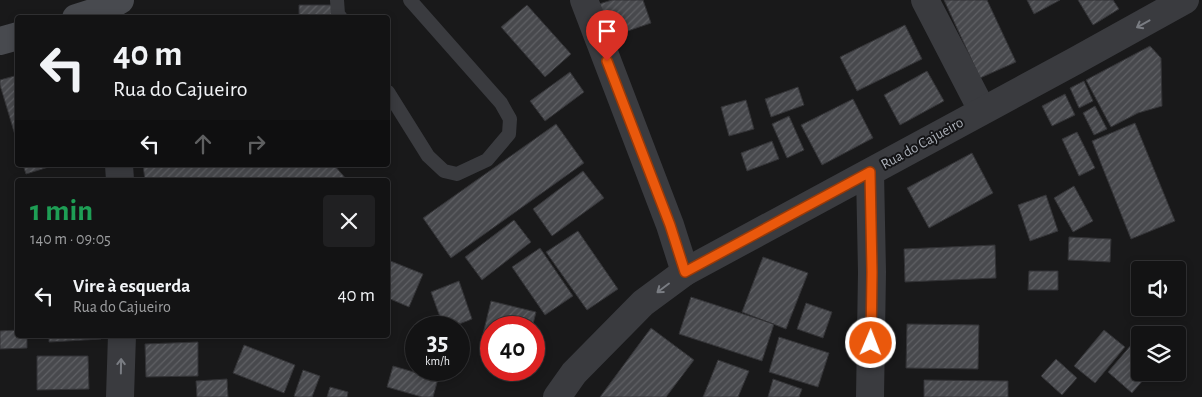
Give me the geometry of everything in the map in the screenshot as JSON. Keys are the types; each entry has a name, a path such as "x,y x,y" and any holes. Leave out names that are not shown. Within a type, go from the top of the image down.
{"main road":[{"path":"88,15 111,9"},
{"path":"0,41 15,37"}],"street":[{"path":"584,0 670,225 685,272"},
{"path":"926,0 982,110"},
{"name":"Rua do Cajueiro","path":"557,397 574,373 643,303 685,272 1185,0"},
{"path":"870,172 872,272 870,397"},
{"path":"120,397 122,338"}],"lane":[{"path":"337,0 339,15"},
{"path":"390,95 428,156 444,171 457,174 487,160 509,134 510,119 501,103 410,0"}],"building":[{"path":"612,0 643,0 651,23 610,37 599,4"},
{"path":"944,0 987,0 1016,62 980,78"},
{"path":"1027,0 1060,0 1034,14"},
{"path":"1078,0 1113,0 1119,9 1093,25"},
{"path":"299,5 333,5 333,15 299,15"},
{"path":"527,5 571,54 545,77 501,27"},
{"path":"905,25 922,59 857,91 840,57"},
{"path":"1150,46 1161,58 1162,106 1138,113 1111,127 1086,80"},
{"path":"927,71 944,101 900,125 884,95"},
{"path":"570,72 584,92 545,121 530,101"},
{"path":"15,76 15,135 0,85 0,80"},
{"path":"1084,81 1093,101 1079,108 1070,88"},
{"path":"798,87 804,105 771,117 765,99"},
{"path":"1065,94 1075,115 1052,126 1042,106"},
{"path":"853,99 873,138 822,165 801,125"},
{"path":"746,100 754,129 729,136 721,107"},
{"path":"1095,106 1107,129 1094,135 1083,113"},
{"path":"789,116 804,150 787,158 772,124"},
{"path":"1135,123 1175,221 1131,239 1092,141"},
{"path":"556,124 584,163 451,258 423,218"},
{"path":"1077,132 1095,168 1079,176 1062,139"},
{"path":"772,141 779,159 747,171 741,153"},
{"path":"972,153 993,193 929,228 907,188"},
{"path":"24,167 49,167 26,174"},
{"path":"143,167 336,167 345,178 145,178"},
{"path":"583,171 604,198 552,236 533,209"},
{"path":"1074,186 1093,221 1073,232 1054,198"},
{"path":"1046,195 1058,231 1030,241 1018,205"},
{"path":"514,220 531,242 482,280 465,257"},
{"path":"578,231 618,289 587,310 546,252"},
{"path":"1069,237 1111,239 1110,262 1068,260"},
{"path":"995,245 996,278 905,282 904,249"},
{"path":"540,248 573,296 545,315 512,267"},
{"path":"763,257 808,273 786,329 742,312"},
{"path":"390,261 423,274 409,307 390,299"},
{"path":"1029,271 1058,271 1058,290 1028,290"},
{"path":"459,281 472,319 470,320 470,316 440,316 431,292"},
{"path":"691,297 774,324 762,361 679,334"},
{"path":"491,301 536,312 535,316 487,316"},
{"path":"806,303 832,312 823,338 797,329"},
{"path":"907,324 979,325 978,369 906,368"},
{"path":"651,328 694,360 666,397 600,397"},
{"path":"15,330 15,338 27,338 27,348 0,349 0,331"},
{"path":"1104,330 1125,347 1095,383 1074,366"},
{"path":"779,337 829,353 818,387 769,372"},
{"path":"49,338 101,338 101,339 49,342"},
{"path":"198,342 198,376 146,377 145,344"},
{"path":"244,345 295,365 284,393 233,373"},
{"path":"1131,345 1131,381 1142,381 1132,393 1108,372"},
{"path":"37,356 88,356 89,389 37,390"},
{"path":"1056,359 1077,378 1062,395 1041,376"},
{"path":"718,360 749,371 738,397 703,397"},
{"path":"393,366 405,369 405,381 437,381 433,397 422,397 387,387"},
{"path":"303,370 320,376 312,397 294,396"},
{"path":"227,379 228,397 197,397 196,381"},
{"path":"773,379 802,389 799,397 768,397"},
{"path":"924,380 1008,381 1008,397 924,397"},
{"path":"330,387 348,392 347,397 327,397"}],"route":[{"path":"607,61 670,225 685,272 870,172 871,343"}]}
